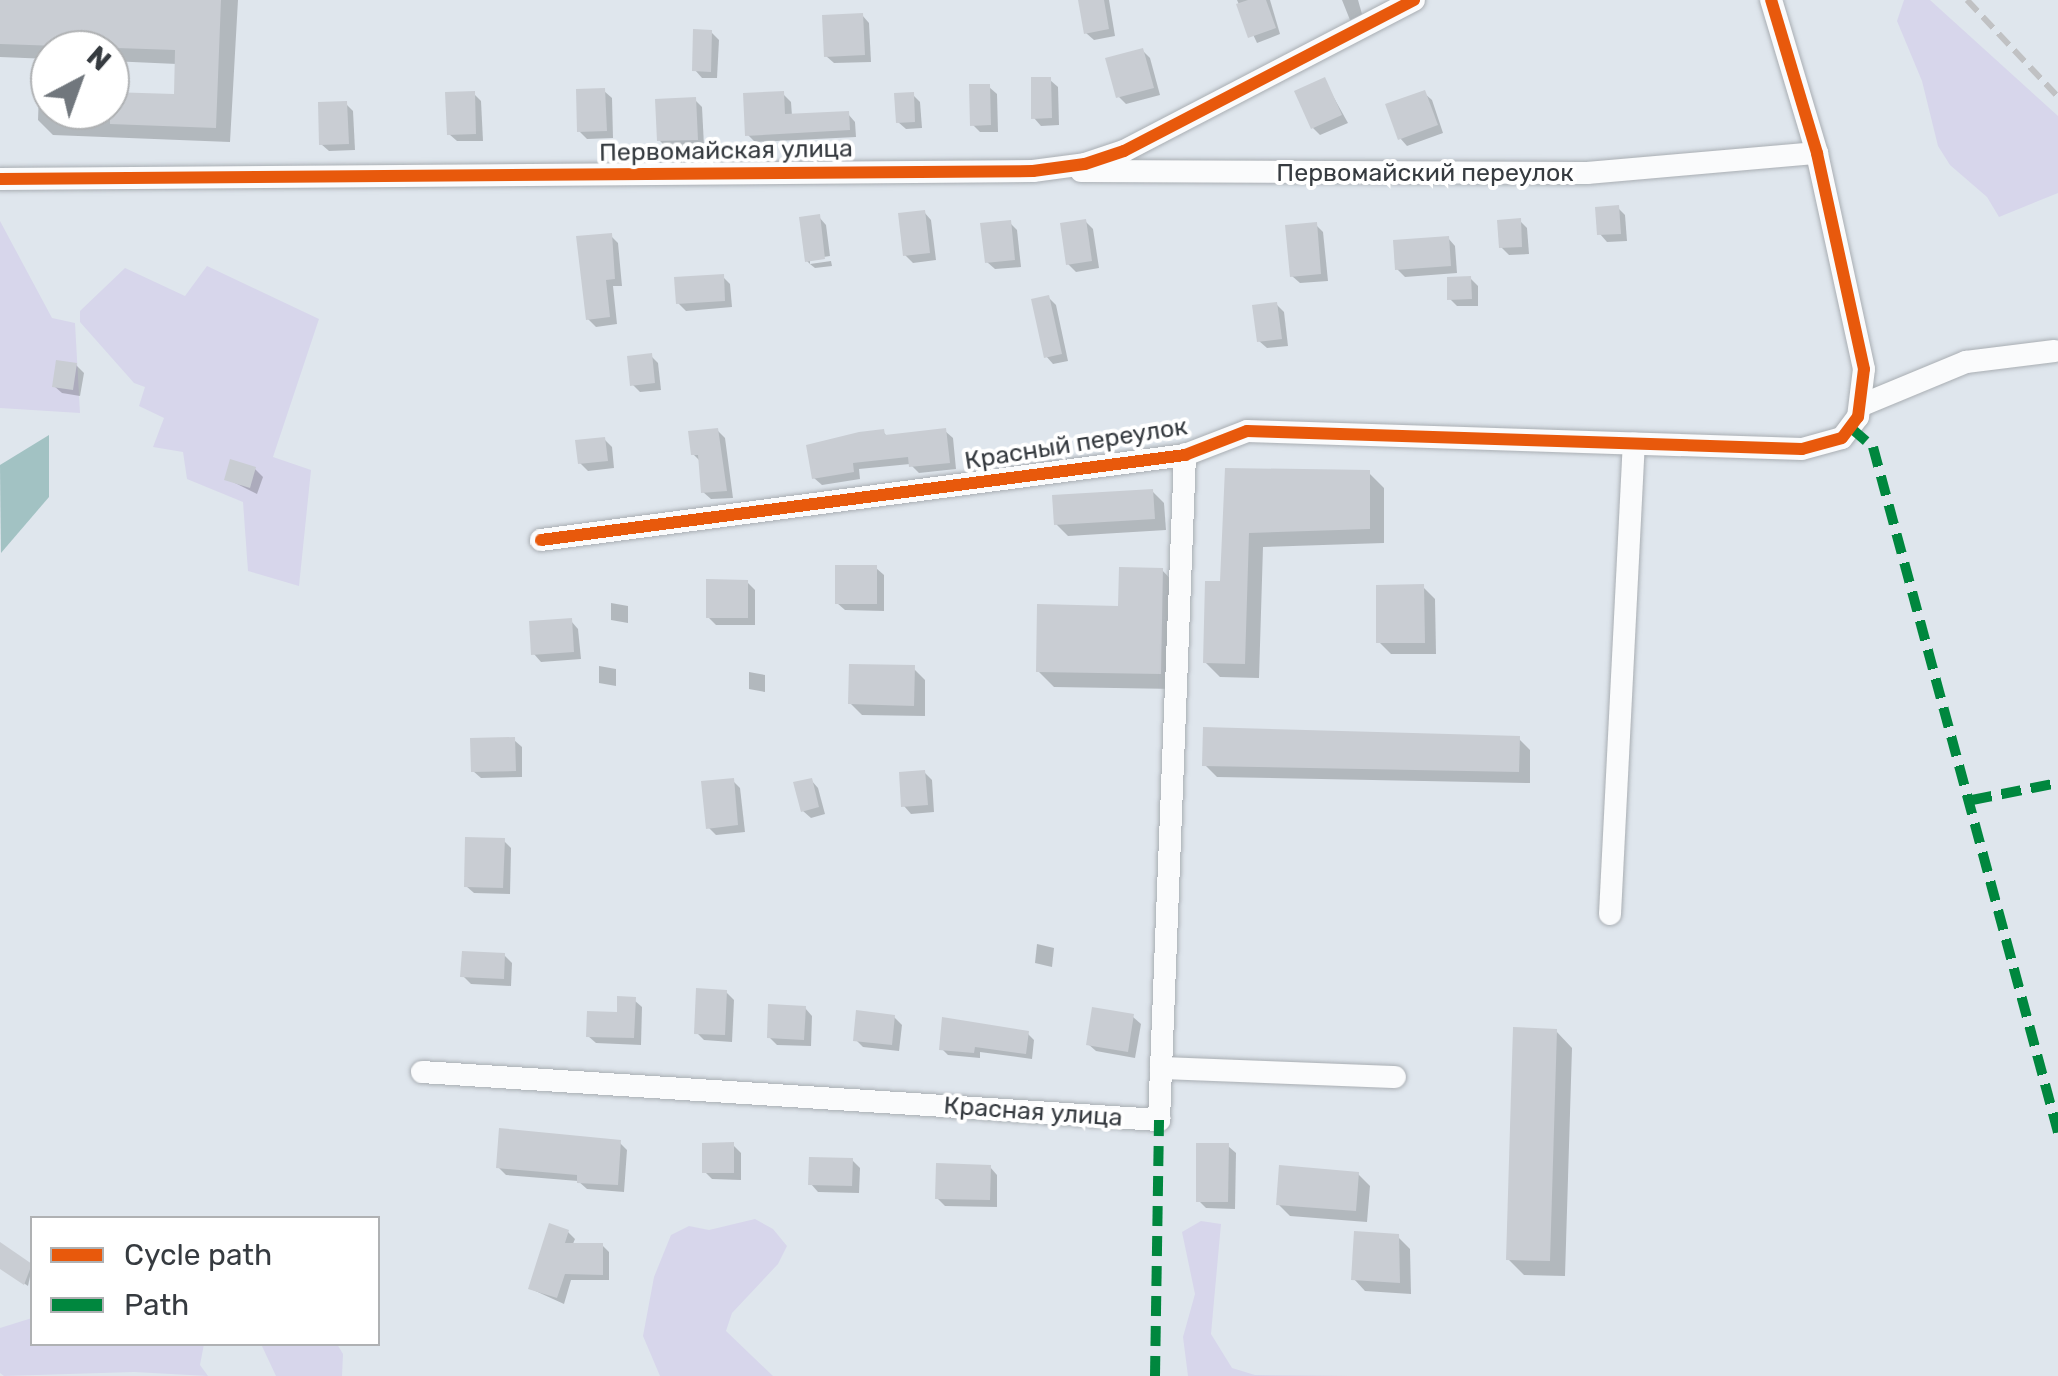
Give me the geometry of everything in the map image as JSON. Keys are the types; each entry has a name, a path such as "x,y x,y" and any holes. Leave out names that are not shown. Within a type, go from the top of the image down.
{"street":[{"name":"Первомайская улица","path":"0,180 1033,171 1085,164 1124,151 1414,0"},
{"path":"1771,0 1817,152 1864,369 1862,405 1966,362 2054,350"},
{"name":"Первомайский переулок","path":"1033,171 1587,172 1817,152"},
{"name":"Красный переулок","path":"541,540 1186,454 1246,431 1802,449 1842,438 1852,428 1862,405"},
{"path":"1610,914 1634,444"},
{"name":"Красная улица","path":"422,1072 1159,1120 1186,454"},
{"path":"1161,1068 1395,1077"}],"shaded area":[{"path":"1904,0 1930,0 2058,116 2058,193 1999,217 1987,197 1950,165 1938,146 1922,81 1897,21"},
{"path":"0,221 52,318 75,323 80,413 0,408"},
{"path":"207,266 319,319 273,457 311,470 299,586 248,571 243,502 187,479 183,452 153,447 164,418 139,406 145,387 134,383 80,322 80,311 125,268 185,296"},
{"path":"49,435 49,497 1,553 0,465"},
{"path":"755,1219 773,1229 787,1246 778,1264 732,1313 726,1331 773,1376 660,1376 643,1336 654,1277 671,1235 689,1226 709,1230"},
{"path":"1201,1221 1221,1224 1211,1334 1232,1368 1255,1375 1352,1376 1188,1376 1183,1337 1195,1294 1182,1232"},
{"path":"30,1319 30,1346 204,1346 200,1365 208,1376 134,1372 4,1376 0,1373 0,1328"},
{"path":"262,1346 338,1346 343,1354 342,1376 276,1376"}],"building":[{"path":"0,0 221,0 216,128 130,125 130,93 174,94 175,50 130,48 130,30 30,30 30,45 0,44"},
{"path":"1078,0 1104,0 1109,29 1084,34"},
{"path":"1266,0 1276,28 1248,38 1236,4"},
{"path":"863,13 865,55 824,57 822,15"},
{"path":"693,29 712,30 711,72 692,71"},
{"path":"1143,48 1154,88 1116,98 1105,58"},
{"path":"1031,77 1051,77 1052,118 1031,119"},
{"path":"1325,77 1342,115 1311,129 1294,91"},
{"path":"969,84 990,84 991,125 970,126"},
{"path":"605,88 607,131 577,132 576,89"},
{"path":"1425,90 1438,125 1398,140 1385,104"},
{"path":"475,91 476,134 447,135 445,92"},
{"path":"784,91 785,114 849,111 850,130 745,136 743,93"},
{"path":"914,92 915,122 896,123 894,93"},
{"path":"696,97 698,140 657,141 655,99"},
{"path":"347,101 349,144 319,145 318,102"},
{"path":"1619,205 1621,234 1597,235 1595,207"},
{"path":"925,210 930,253 903,256 898,213"},
{"path":"820,214 825,259 805,262 799,217"},
{"path":"1521,218 1522,247 1499,248 1497,220"},
{"path":"1086,219 1092,261 1066,265 1060,223"},
{"path":"1011,220 1015,260 985,263 980,223"},
{"path":"1317,222 1321,274 1290,277 1285,225"},
{"path":"612,233 615,279 606,280 610,317 586,320 576,236"},
{"path":"1449,236 1451,266 1395,270 1393,240"},
{"path":"724,274 725,301 676,304 674,277"},
{"path":"1471,276 1472,299 1447,300 1447,277"},
{"path":"1049,295 1062,354 1044,358 1031,299"},
{"path":"1277,302 1282,339 1257,342 1252,305"},
{"path":"652,353 655,383 630,386 627,356"},
{"path":"56,360 77,363 73,390 52,387"},
{"path":"718,428 727,491 701,493 698,455 691,455 688,431"},
{"path":"946,428 950,463 909,467 908,457 853,463 854,472 812,479 806,445 859,432 884,429 885,435"},
{"path":"605,437 608,461 578,464 575,440"},
{"path":"230,459 256,467 250,488 224,480"},
{"path":"1225,468 1370,470 1370,529 1249,533 1245,664 1203,663 1205,581 1220,581"},
{"path":"1153,489 1155,519 1054,525 1052,495"},
{"path":"835,565 877,565 877,604 835,604"},
{"path":"1119,567 1163,568 1161,674 1036,672 1037,604 1118,606"},
{"path":"706,579 748,580 748,618 706,618"},
{"path":"1424,584 1425,643 1376,643 1376,585"},
{"path":"572,618 574,652 531,655 529,621"},
{"path":"849,664 915,665 914,706 848,704"},
{"path":"1203,727 1520,736 1519,772 1202,766"},
{"path":"515,737 516,771 471,772 470,738"},
{"path":"925,770 928,805 901,807 899,772"},
{"path":"734,778 738,825 706,829 701,781"},
{"path":"812,778 819,807 801,812 793,782"},
{"path":"465,837 505,838 503,888 464,887"},
{"path":"462,951 505,953 504,979 460,977"},
{"path":"696,988 727,990 725,1035 694,1034"},
{"path":"617,996 636,997 634,1038 586,1037 587,1011 617,1012"},
{"path":"768,1004 806,1006 804,1040 767,1038"},
{"path":"1092,1007 1134,1014 1128,1052 1086,1045"},
{"path":"856,1010 895,1015 892,1045 853,1041"},
{"path":"942,1017 1029,1031 1026,1054 975,1047 974,1053 939,1050"},
{"path":"1513,1027 1557,1029 1550,1261 1506,1260"},
{"path":"499,1128 621,1140 618,1185 577,1183 577,1175 496,1168"},
{"path":"734,1142 734,1173 702,1173 702,1143"},
{"path":"1196,1143 1229,1143 1228,1202 1196,1202"},
{"path":"809,1157 853,1158 852,1186 808,1185"},
{"path":"936,1163 991,1165 990,1200 935,1199"},
{"path":"1279,1165 1359,1172 1356,1211 1276,1205"},
{"path":"549,1223 569,1230 565,1243 603,1243 603,1275 565,1274 557,1298 528,1289"},
{"path":"1354,1231 1399,1234 1400,1283 1351,1280"},
{"path":"0,1242 30,1263 24,1285 0,1269"}],"railway":[{"path":"1967,0 2058,97"}],"marked path":[{"path":"1851,428 1873,447 2058,1132"},
{"path":"1972,800 2058,783"},
{"path":"1155,1376 1159,1120"}],"cycle path":[{"path":"0,179 1033,171 1085,164 1124,151 1414,0"},
{"path":"541,540 1185,455 1247,431 1802,449 1842,438 1858,417 1864,369 1817,153 1771,0"}]}
